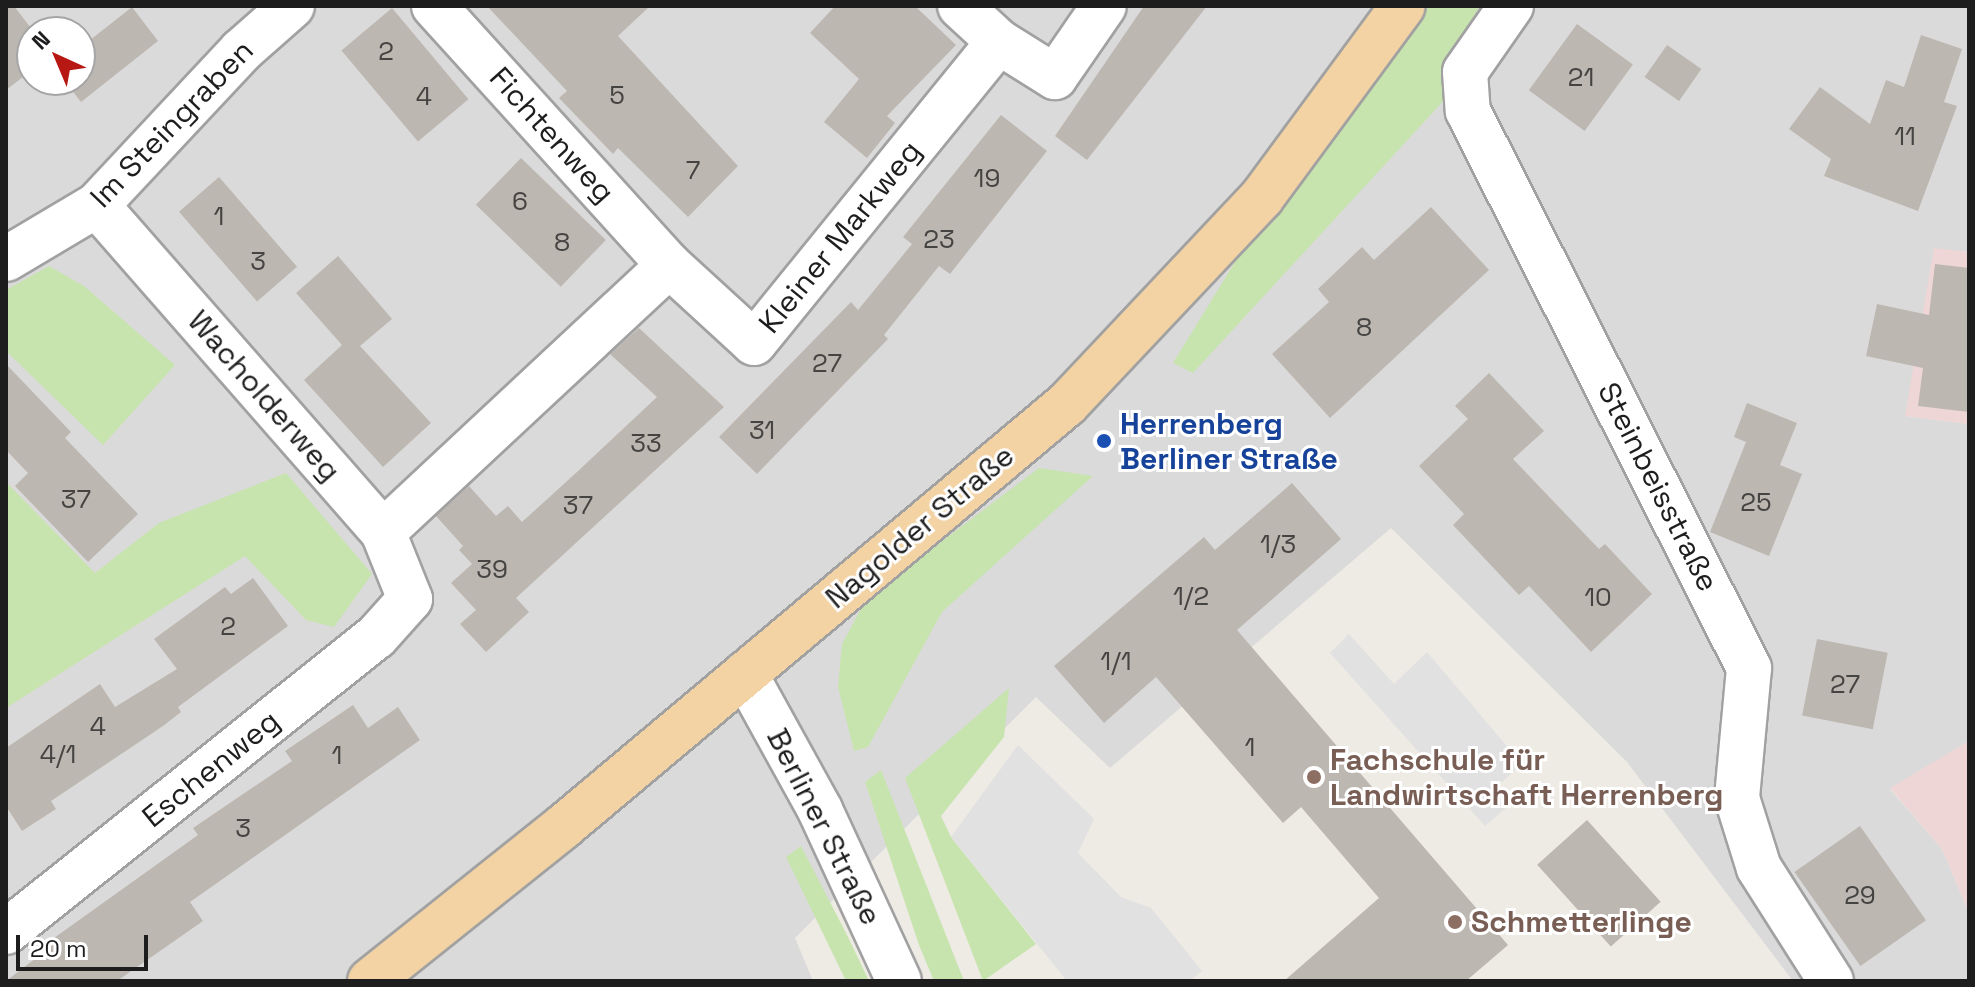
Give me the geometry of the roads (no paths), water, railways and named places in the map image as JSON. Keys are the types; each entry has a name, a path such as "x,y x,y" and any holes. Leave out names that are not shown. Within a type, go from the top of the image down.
{"main road":[{"name":"Nagolder Straße","path":"370,981 745,674 1067,404 1262,197 1403,6"}],"street":[{"name":"Im Steingraben","path":"6,259 97,205 241,51 292,6"},
{"name":"Fichtenweg","path":"434,6 669,265"},
{"path":"960,6 999,42 1055,77 1104,6"},
{"name":"Steinbeisstraße","path":"1511,6 1465,72 1468,111 1749,668 1737,798 1759,868 1831,981"},
{"name":"Kleiner Markweg","path":"669,265 754,343 999,42"},
{"name":"Wacholderweg","path":"97,205 383,532 410,599"},
{"path":"383,532 669,265"},
{"name":"Eschenweg","path":"6,932 376,637 410,599"},
{"name":"Berliner Straße","path":"745,674 820,810 899,981"}],"place":[{"name":"Herrenberg Berliner Straße","path":"1104,441"},
{"name":"Fachschule für Landwirtschaft Herrenberg","path":"1314,777"},
{"name":"Schmetterlinge","path":"1455,922"}]}
